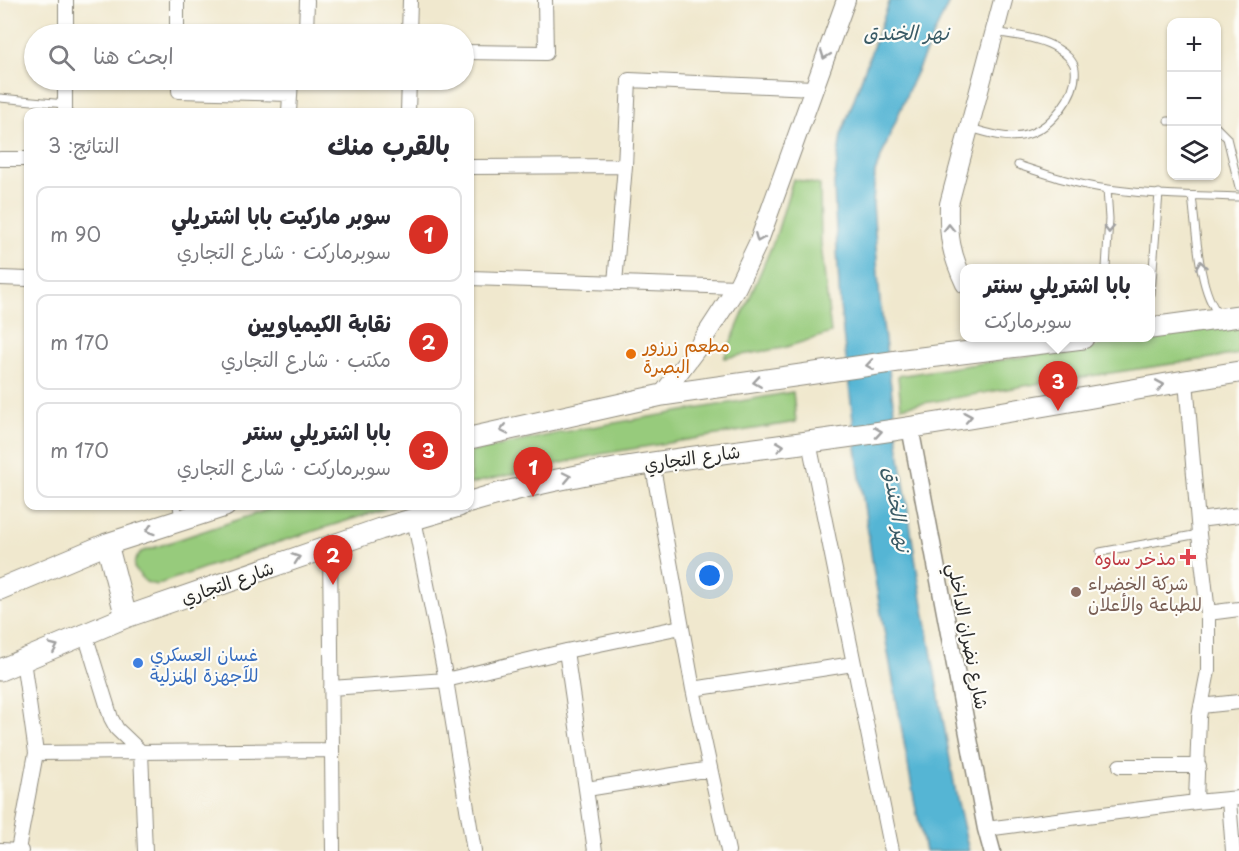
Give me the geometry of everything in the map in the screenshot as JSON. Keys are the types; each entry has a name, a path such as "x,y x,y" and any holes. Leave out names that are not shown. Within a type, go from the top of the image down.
{"main road":[{"path":"662,395 698,347 737,287 759,242 846,0"},
{"path":"960,273 948,235 950,204 1003,0"},
{"path":"1155,327 1231,317"},
{"path":"474,437 662,395 1022,342"},
{"path":"910,427 1239,372"},
{"name":"شارع التجاري","path":"474,501 522,486 614,468 910,427"},
{"path":"0,589 178,513 198,510"},
{"name":"شارع التجاري","path":"0,670 126,617 330,546 445,510"},
{"path":"107,544 126,617"}],"street":[{"path":"66,0 66,24"},
{"path":"177,0 177,24"},
{"path":"306,24 307,0"},
{"path":"409,24 410,0"},
{"path":"474,52 546,52 545,0"},
{"path":"615,283 625,166 629,80 813,88"},
{"path":"65,90 65,108"},
{"path":"179,90 290,94"},
{"path":"289,108 290,90"},
{"path":"408,108 409,90"},
{"path":"0,159 24,159"},
{"path":"474,167 625,166"},
{"path":"0,278 24,279"},
{"path":"474,278 737,287"},
{"path":"1186,381 1208,613 1208,671 1199,717 1196,802"},
{"name":"شارع نضران الداخلي","path":"910,427 992,851"},
{"path":"809,442 892,851"},
{"path":"652,462 693,689 728,851"},
{"path":"1198,520 1239,515"},
{"path":"414,519 446,680 474,851"},
{"path":"330,546 333,851"},
{"path":"1208,613 1239,609"},
{"path":"332,688 446,680 566,651 681,627"},
{"path":"85,634 111,718 117,729 141,752 145,851"},
{"path":"566,651 595,851"},
{"path":"0,850 20,850 36,753 23,660"},
{"path":"693,689 853,664"},
{"path":"1201,706 1239,702"},
{"path":"36,753 332,750"},
{"path":"1120,766 1199,766"},
{"path":"587,789 710,769"},
{"path":"986,829 1234,799 1233,851"}],"lane":[{"path":"970,128 1015,138 1029,134 1042,128 1056,113 1069,95 1075,80 1075,67 1057,48 1043,42 995,32"},
{"path":"0,98 65,108"},
{"path":"1221,132 1227,138 1239,187"},
{"path":"1018,165 1107,189 1159,194 1239,197"},
{"path":"1106,264 1109,219 1107,189"},
{"path":"1153,264 1159,194"},
{"path":"1192,196 1204,285 1210,303 1231,317"},
{"path":"1100,552 1199,534"}],"green space":[{"path":"793,179 820,185 821,244 831,333 783,348 724,358 776,236"},
{"path":"1239,324 1239,354 1036,384 901,407 898,376 1121,342 1155,342 1155,337"},
{"path":"793,392 796,422 601,454 474,483 474,451 569,431"},
{"path":"267,510 381,510 266,546 156,585 146,582 134,568 135,560 141,552"}],"water":[{"name":"نهر الخندق","path":"890,0 950,0 911,84 875,172 873,204 880,301 900,457 956,794 969,851 925,851 874,574 858,464 840,306 834,183 841,135"}],"place":[{"name":"مطعم زرزور البصرة","path":"631,354"},
{"name":"بابا اشتريلي سنتر","path":"1058,411"},
{"name":"سوبر ماركيت بابا اشتريلي","path":"533,497"},
{"name":"مذخر ساوه","path":"1188,557"},
{"name":"نقابة الكيمياويين","path":"333,585"},
{"name":"شركة الخضراء للطباعة والأعلان","path":"1076,592"},
{"name":"غسان العسكري للآجهزة المنزلية","path":"138,663"}]}
